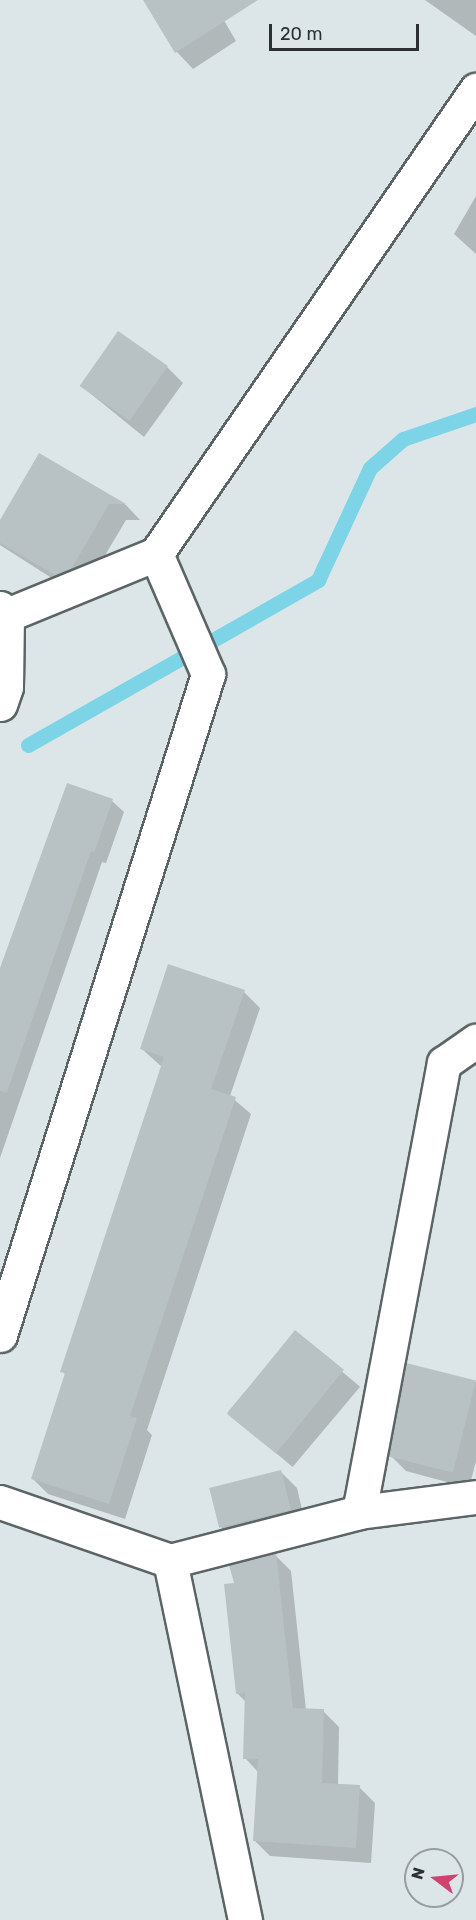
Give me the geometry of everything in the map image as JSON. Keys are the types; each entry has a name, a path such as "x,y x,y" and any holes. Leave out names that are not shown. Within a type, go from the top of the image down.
{"street":[{"path":"0,704 6,687 3,612 156,554 476,90"},
{"path":"0,1335 208,674 156,554"},
{"path":"359,1512 444,1063 476,1041"},
{"path":"0,1502 170,1561 359,1512 476,1497"},
{"path":"170,1561 245,1920"}],"building":[{"path":"143,0 258,0 175,53"},
{"path":"118,331 168,366 130,421 80,386"},
{"path":"39,453 126,504 109,504 72,568 55,575 0,543 0,520"},
{"path":"67,783 113,799 94,853 91,851 7,1092 0,1091 0,968"},
{"path":"168,964 245,990 211,1089 236,1097 130,1416 137,1418 109,1504 31,1479 65,1373 60,1372 164,1057 140,1049"},
{"path":"295,1330 344,1370 276,1454 227,1414"},
{"path":"406,1363 476,1380 453,1473 383,1455"},
{"path":"281,1470 291,1510 219,1528 209,1488"},
{"path":"276,1553 293,1708 324,1709 322,1783 360,1785 356,1848 253,1841 258,1759 243,1759 245,1693 236,1694 224,1584 234,1583 229,1565"}],"waterway":[{"path":"28,745 318,580 370,468 403,439 476,414"}]}
